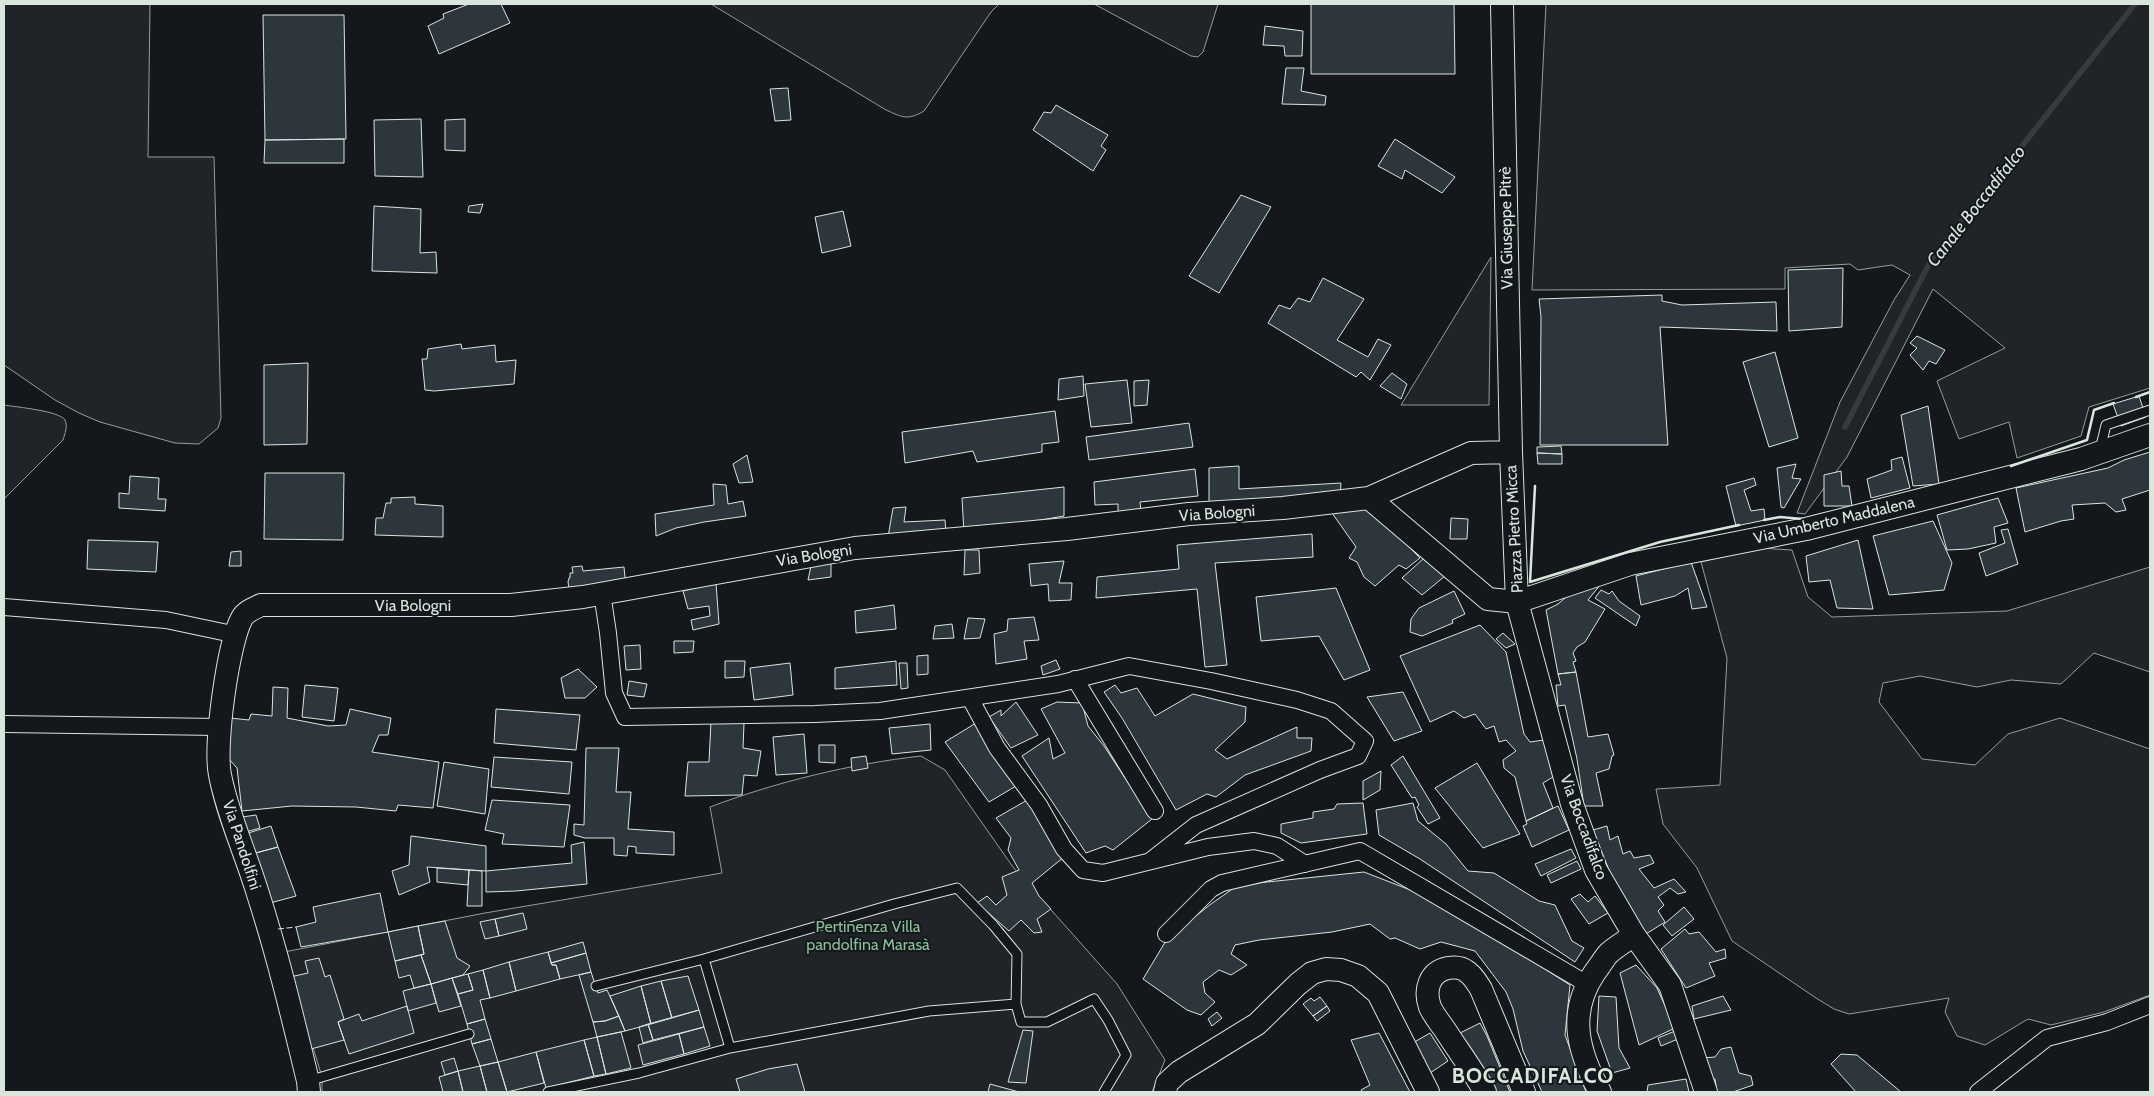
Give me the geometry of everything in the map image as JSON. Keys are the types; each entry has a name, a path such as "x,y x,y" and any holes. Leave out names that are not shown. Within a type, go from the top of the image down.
{"street":[{"name":"Via Giuseppe Pitrè","path":"1502,4 1511,452"},
{"name":"Via Umberto Maddalena","path":"1517,602 1630,564 1806,529 2100,452 2150,435"},
{"name":"Piazza Pietro Micca","path":"1511,452 1517,602 1488,599 1369,498 1471,453 1511,452"},
{"name":"Via Bologni","path":"261,605 511,604 602,593 855,548 1067,529 1189,514 1283,508 1369,498"},
{"path":"602,593 614,693 625,717 824,714 880,710 1058,684 1128,666 1211,680 1297,700 1331,711 1365,741 1358,756 1320,770 1196,825 1150,862"},
{"name":"Via Boccadifalco","path":"1517,602 1572,804 1596,870 1634,935 1670,985 1706,1092"},
{"name":"Via Pandolfini","path":"261,605 243,616 237,635 227,678 220,727 219,773 230,815 268,930 308,1087"},
{"path":"4,607 166,620 237,635"},
{"path":"1075,679 1154,811"},
{"path":"970,698 998,748 1039,805 1064,849 1084,870 1103,873 1208,847 1254,841 1276,846 1305,864"},
{"path":"4,724 220,727"},
{"path":"1166,934 1210,889 1222,882 1360,851 1588,984"},
{"path":"1600,1092 1586,1066 1578,1039 1578,1013 1588,984 1608,954 1634,935"},
{"path":"1485,1092 1431,1009 1427,995 1428,984 1435,973 1443,969 1454,967 1466,970 1478,984 1524,1092"},
{"path":"1165,1092 1167,1083 1178,1072 1257,1024 1298,984 1312,974 1326,969 1341,970 1358,976 1378,993 1428,1092"},
{"path":"1978,1092 2047,1038 2107,1022 2150,1005"}],"lane":[{"path":"2100,452 2106,425 2150,410"},
{"path":"596,986 704,960 894,904 957,888 993,924 1017,954 1016,1004 1021,1022 1047,1022 1094,999 1108,1020 1126,1055 1104,1092"},
{"path":"704,960 730,1048"},
{"path":"548,1092 639,1073 730,1048 929,1011 1016,1004"},
{"path":"308,1087 469,1034"}],"green space":[{"path":"4,4 150,4 148,157 214,157 221,418 218,428 199,444 175,443 100,422 55,400 4,365"},
{"path":"711,4 999,4 991,12 924,111 905,117 886,110"},
{"path":"1094,4 1218,4 1203,52 1198,57 1191,56"},
{"path":"1546,4 2150,4 2150,388 2089,407 2081,436 2017,458 2009,422 1959,439 1937,381 2005,348 1933,289 1847,457 1805,514 1797,513 1840,402 1894,300 1910,275 1892,265 1858,270 1850,264 1785,268 1785,289 1532,290"},
{"path":"1491,257 1489,405 1401,405"},
{"path":"4,405 55,414 65,420 66,430 63,440 4,499"},
{"path":"1759,548 1792,550 1808,597 1832,617 2007,611 2150,567 2150,672 2094,653 2061,684 2011,680 1977,687 1920,676 1883,683 1879,702 1922,759 1975,765 2008,734 2060,718 2150,749 2150,995 2104,1012 2051,1025 2028,1019 1985,1045 1957,1036 1945,1012 1949,998 1849,1014 1834,1009 1816,998 1732,941 1697,868 1663,824 1656,789 1720,785 1727,658 1701,562"},
{"name":"Pertinenza Villa pandolfina Marasà","path":"921,756 945,770 1013,867 1117,984 1165,1060 1152,1092 322,1092 322,1077 284,952 485,913 722,873 710,807 814,775 894,759"}],"building":[{"path":"469,4 501,4 510,23 439,54 428,26 444,18 443,14"},
{"path":"1311,4 1454,4 1455,74 1311,74"},
{"path":"263,15 344,15 346,139 265,140"},
{"path":"1265,26 1303,31 1302,56 1285,56 1284,46 1263,45"},
{"path":"1286,68 1304,68 1301,91 1326,96 1325,105 1282,104"},
{"path":"788,88 791,120 775,121 770,89"},
{"path":"1056,105 1108,135 1101,146 1106,150 1093,171 1033,130 1044,112 1051,113"},
{"path":"421,119 423,177 375,176 374,120"},
{"path":"465,119 465,151 445,150 445,120"},
{"path":"344,139 344,163 264,163 265,140"},
{"path":"1395,139 1455,177 1442,193 1405,170 1402,179 1378,166"},
{"path":"1241,195 1271,207 1219,293 1189,276"},
{"path":"483,204 480,213 468,212 469,206"},
{"path":"374,206 421,209 420,253 436,252 437,273 372,271"},
{"path":"843,211 851,246 822,253 815,217"},
{"path":"1843,268 1842,327 1789,331 1788,270"},
{"path":"1323,278 1364,299 1337,340 1368,357 1378,339 1391,345 1370,380 1361,372 1356,377 1268,323 1279,305 1290,309 1298,298 1310,302"},
{"path":"1662,295 1662,301 1682,305 1776,302 1777,331 1660,327 1668,445 1540,445 1541,317 1539,299"},
{"path":"1917,336 1945,350 1936,364 1929,361 1923,370 1910,355 1917,348 1910,343"},
{"path":"461,344 462,349 495,345 496,362 516,360 514,384 434,391 425,390 422,359 427,359 428,349"},
{"path":"1775,352 1798,438 1769,447 1743,362"},
{"path":"308,363 307,444 264,445 264,365"},
{"path":"1392,373 1407,384 1401,399 1380,386"},
{"path":"1083,376 1084,396 1058,400 1059,379"},
{"path":"1127,380 1132,423 1091,427 1085,384"},
{"path":"1149,380 1147,405 1134,406 1134,381"},
{"path":"2139,396 2146,417 2121,426 2113,404"},
{"path":"1928,406 1939,484 1913,486 1901,415"},
{"path":"1055,411 1059,442 1042,444 1042,452 977,462 973,451 905,463 902,432"},
{"path":"1189,423 1193,447 1089,460 1086,437"},
{"path":"1561,446 1562,454 1537,453 1537,447"},
{"path":"2150,452 2150,490 2122,499 2126,510 2116,512 2105,503 2072,505 2074,519 2025,532 2016,488 2108,468 2124,460"},
{"path":"1537,453 1562,454 1562,464 1538,464"},
{"path":"747,455 753,482 739,483 733,464"},
{"path":"1902,457 1910,488 1871,498 1867,479 1892,470 1891,460"},
{"path":"1796,464 1792,478 1801,479 1784,508 1781,507 1777,468"},
{"path":"1239,466 1239,489 1341,483 1340,497 1209,504 1209,468"},
{"path":"1195,469 1198,496 1140,502 1141,511 1118,512 1118,504 1095,505 1094,482"},
{"path":"1841,471 1842,486 1849,486 1852,506 1824,506 1824,475"},
{"path":"265,473 344,473 343,540 264,539"},
{"path":"130,476 159,478 158,499 166,499 165,511 119,508 119,493 129,494"},
{"path":"1754,478 1756,485 1744,490 1751,511 1764,509 1765,520 1736,526 1726,486"},
{"path":"713,484 726,485 728,504 743,501 746,516 676,528 656,536 655,514 714,505"},
{"path":"1064,487 1064,516 964,533 962,498"},
{"path":"415,497 415,504 443,506 443,537 375,535 376,518 383,518 386,503 391,503 391,498"},
{"path":"1998,498 2008,523 1994,527 1996,543 1968,549 1947,550 1937,515"},
{"path":"1356,501 1388,526 1420,558 1406,569 1399,565 1375,586 1364,577 1357,562 1349,558 1356,547 1332,513"},
{"path":"906,507 904,522 945,520 946,533 888,537 893,508"},
{"path":"1451,518 1468,519 1467,539 1450,539"},
{"path":"1933,521 1952,563 1944,590 1889,595 1873,536"},
{"path":"2008,529 2018,564 1986,576 1979,553 2005,543 2001,530"},
{"path":"1312,534 1313,557 1215,563 1227,665 1205,667 1197,589 1096,598 1097,577 1179,569 1177,545"},
{"path":"88,540 158,542 156,572 87,569"},
{"path":"1858,540 1873,609 1837,608 1830,580 1809,582 1806,556"},
{"path":"965,550 979,550 980,573 964,575"},
{"path":"241,551 241,566 229,566 231,552"},
{"path":"1423,559 1445,576 1422,595 1402,578"},
{"path":"1064,561 1059,583 1072,583 1071,600 1049,601 1048,584 1031,586 1029,564"},
{"path":"1691,562 1707,607 1692,609 1688,588 1675,596 1641,605 1636,576"},
{"path":"831,563 831,577 808,580 811,566"},
{"path":"582,566 583,571 624,567 626,588 569,588 570,573 573,573 572,567"},
{"path":"716,583 719,624 693,630 691,620 710,616 709,606 688,609 683,591"},
{"path":"1600,585 1588,600 1605,609 1585,642 1577,647 1573,653 1576,661 1573,662 1576,672 1558,674 1546,610 1558,604 1571,593"},
{"path":"1336,588 1370,670 1344,680 1319,636 1261,641 1256,597"},
{"path":"1601,590 1609,594 1612,591 1619,601 1640,616 1636,626 1595,598"},
{"path":"1454,591 1465,614 1452,620 1453,623 1422,636 1410,632 1411,619 1419,608"},
{"path":"894,605 896,629 856,633 855,611"},
{"path":"1034,617 1039,640 1024,641 1027,659 996,664 994,634 1007,631 1008,619"},
{"path":"968,618 985,619 980,638 964,639"},
{"path":"952,624 954,638 933,639 935,626"},
{"path":"1480,625 1506,652 1524,734 1530,742 1544,740 1553,777 1543,783 1553,808 1526,821 1515,777 1504,768 1503,760 1516,751 1506,740 1499,742 1494,726 1486,729 1475,714 1464,718 1454,711 1430,722 1400,656"},
{"path":"1503,633 1515,644 1506,648 1496,639"},
{"path":"674,641 694,641 693,652 674,653"},
{"path":"640,645 641,669 626,670 624,646"},
{"path":"928,655 928,674 917,675 917,656"},
{"path":"1056,660 1060,669 1043,675 1041,666"},
{"path":"725,661 745,661 744,677 725,678"},
{"path":"896,661 897,685 835,689 835,668"},
{"path":"790,663 793,695 754,700 750,668"},
{"path":"899,663 907,663 908,688 901,689"},
{"path":"578,669 597,687 585,698 565,698 561,678"},
{"path":"1576,672 1588,737 1608,734 1614,755 1612,756 1609,769 1596,773 1603,806 1584,806 1577,759 1565,705 1558,706 1556,685 1561,685 1558,674"},
{"path":"629,681 647,684 644,697 627,695"},
{"path":"305,685 338,688 334,721 302,717"},
{"path":"1115,685 1121,693 1137,688 1155,716 1193,694 1246,707 1245,722 1215,750 1227,759 1297,727 1297,738 1312,738 1311,751 1245,775 1216,797 1207,794 1176,810 1122,718 1104,692"},
{"path":"273,687 288,688 287,718 328,726 346,725 350,709 391,718 388,735 379,735 372,752 439,762 433,808 398,805 396,811 356,807 292,806 242,811 237,768 229,759 230,718 249,720 251,714 272,716"},
{"path":"1403,692 1422,731 1394,741 1367,697"},
{"path":"1016,702 1038,735 1011,748 989,717 1001,710 1001,716"},
{"path":"1057,702 1082,703 1088,726 1104,746 1152,819 1113,850 1105,846 1086,853 1022,756 1049,738 1053,759 1065,753 1041,709"},
{"path":"496,709 580,715 576,750 494,743"},
{"path":"711,721 744,723 743,748 761,751 757,776 744,775 742,795 685,796 688,762 709,762"},
{"path":"976,723 1016,786 989,802 945,742"},
{"path":"930,724 931,750 892,754 889,728"},
{"path":"804,734 807,773 776,775 773,737"},
{"path":"819,745 835,745 835,763 819,762"},
{"path":"586,748 619,748 616,792 631,792 628,829 674,832 674,855 636,853 636,847 628,846 627,856 614,855 614,838 585,838 574,835 574,824 584,825"},
{"path":"866,756 868,768 852,771 851,758"},
{"path":"1403,756 1440,818 1428,824 1417,807 1419,805 1415,797 1412,798 1391,765"},
{"path":"494,757 572,762 569,794 491,787"},
{"path":"444,762 489,769 485,814 437,806"},
{"path":"1477,763 1520,834 1483,848 1435,788"},
{"path":"1381,771 1380,790 1363,800 1363,781"},
{"path":"1029,799 1064,857 1032,883 1039,896 1051,909 1037,919 1042,932 1034,933 1021,920 1009,931 977,903 987,896 996,905 1007,895 1002,877 1019,870 1008,850 1011,838 996,818"},
{"path":"492,800 570,805 564,847 502,844 504,834 485,830"},
{"path":"1363,803 1367,834 1301,843 1281,833 1281,824 1313,818 1313,812 1334,809 1337,804"},
{"path":"1413,803 1418,821 1446,844 1468,871 1494,873 1539,901 1555,905 1572,941 1584,948 1575,962 1420,859 1379,835 1376,810"},
{"path":"1558,806 1569,830 1532,847 1523,826 1527,824 1526,821"},
{"path":"256,815 260,828 246,832 242,817"},
{"path":"271,826 278,847 252,854 245,834"},
{"path":"1607,826 1610,840 1618,836 1623,854 1630,851 1634,858 1650,855 1654,863 1639,869 1654,888 1674,879 1686,892 1678,894 1670,888 1658,897 1664,905 1658,911 1665,922 1646,934 1611,875 1593,830"},
{"path":"411,836 486,846 486,871 427,867 430,882 399,895 392,871 409,865"},
{"path":"584,842 587,884 486,892 486,871 572,863 571,845"},
{"path":"278,847 296,896 270,903 252,854"},
{"path":"1571,849 1576,858 1541,876 1535,864"},
{"path":"1577,861 1581,869 1551,883 1547,875"},
{"path":"437,868 469,870 468,885 437,882"},
{"path":"469,870 482,871 482,906 467,906"},
{"path":"1364,872 1436,900 1570,985 1565,1035 1586,1092 1542,1092 1523,1051 1513,1009 1506,992 1475,951 1441,942 1420,949 1395,938 1390,939 1370,924 1332,932 1259,940 1235,945 1231,954 1247,965 1231,975 1219,970 1203,982 1205,993 1215,1002 1201,1015 1187,1010 1143,979 1167,939 1238,885"},
{"path":"380,893 388,932 301,947 296,927 316,922 313,907"},
{"path":"1580,894 1588,902 1595,896 1608,913 1589,924 1571,899"},
{"path":"1684,907 1694,919 1672,936 1663,925"},
{"path":"523,913 527,929 499,936 495,919"},
{"path":"495,919 499,936 485,939 480,922"},
{"path":"445,921 457,958 470,966 463,975 431,984 421,955 424,954 418,926"},
{"path":"418,926 424,954 395,961 388,932"},
{"path":"1685,929 1689,934 1699,932 1716,952 1725,949 1726,958 1709,963 1715,976 1686,988 1661,949"},
{"path":"583,942 586,953 551,963 548,952"},
{"path":"548,952 552,965 556,965 560,979 516,991 509,962"},
{"path":"586,953 591,972 560,979 556,965 551,963"},
{"path":"421,955 431,984 414,988 410,975 399,978 395,961"},
{"path":"319,958 325,977 330,975 344,1019 338,1022 344,1040 311,1049 290,977 308,973 305,961"},
{"path":"509,962 516,991 490,998 483,970"},
{"path":"1636,965 1657,988 1675,1028 1639,1045 1620,973"},
{"path":"483,970 490,998 480,1000 485,1019 467,1024 458,994 473,990 468,974"},
{"path":"591,972 598,993 607,990 619,1016 605,1021 593,1022 579,975"},
{"path":"468,974 473,990 458,994 452,978"},
{"path":"688,976 699,1010 672,1018 661,981"},
{"path":"452,978 461,1006 439,1012 431,984"},
{"path":"661,981 672,1018 651,1024 641,986"},
{"path":"431,984 436,1003 408,1011 403,991"},
{"path":"641,986 651,1024 625,1031 610,996"},
{"path":"1599,996 1616,997 1619,1048 1630,1068 1612,1073 1597,1031"},
{"path":"1723,996 1731,1010 1694,1019 1692,1006"},
{"path":"1320,997 1327,1006 1313,1016 1303,1004 1311,998 1314,1001"},
{"path":"407,1006 414,1033 349,1054 338,1022 359,1014 362,1021"},
{"path":"1327,1006 1330,1011 1317,1021 1313,1016"},
{"path":"699,1010 704,1027 653,1040 648,1024"},
{"path":"1217,1012 1222,1018 1212,1026 1208,1019"},
{"path":"619,1016 625,1031 597,1037 593,1022 605,1021"},
{"path":"485,1019 491,1039 472,1044 467,1024"},
{"path":"1480,1023 1510,1092 1495,1092 1458,1034"},
{"path":"648,1024 653,1040 643,1043 639,1027"},
{"path":"704,1027 710,1046 684,1054 679,1034"},
{"path":"1023,1030 1033,1031 1026,1083 1008,1082"},
{"path":"1675,1031 1678,1039 1661,1046 1658,1038"},
{"path":"621,1032 631,1068 606,1074 597,1037"},
{"path":"1379,1033 1410,1092 1362,1092 1361,1090 1370,1085 1351,1040"},
{"path":"1430,1033 1448,1061 1427,1075 1411,1044"},
{"path":"679,1034 684,1054 643,1065 638,1045"},
{"path":"597,1037 606,1074 594,1076 584,1040"},
{"path":"491,1039 498,1062 480,1066 472,1044"},
{"path":"584,1040 594,1076 546,1088 536,1052"},
{"path":"1731,1047 1739,1073 1751,1076 1753,1085 1733,1092 1717,1092 1715,1079 1707,1078 1702,1058 1715,1057 1721,1049"},
{"path":"536,1052 544,1083 507,1092 498,1062"},
{"path":"1841,1054 1857,1055 1901,1092 1856,1092 1831,1064"},
{"path":"454,1058 458,1071 445,1075 441,1062"},
{"path":"498,1062 507,1092 487,1092 480,1066"},
{"path":"797,1064 805,1092 740,1092 736,1079 768,1069"},
{"path":"480,1066 487,1092 463,1092 458,1071"},
{"path":"458,1071 463,1092 443,1092 439,1077"},
{"path":"1686,1079 1689,1092 1647,1092 1648,1085"},
{"path":"990,1084 1019,1092 988,1092"}],"waterway":[{"name":"Canale Boccadifalco","path":"1845,427 1931,260 2135,4"}],"fence":[{"path":"278,929 296,927"}],"wall":[{"path":"2136,397 2150,392"},
{"path":"2011,466 2087,440 2094,410 2114,403"},
{"path":"1535,486 1530,582 1660,542 1739,525"},
{"path":"1764,520 1780,517 1803,519"}],"district":[{"name":"BOCCADIFALCO","path":"1533,1075"}]}
